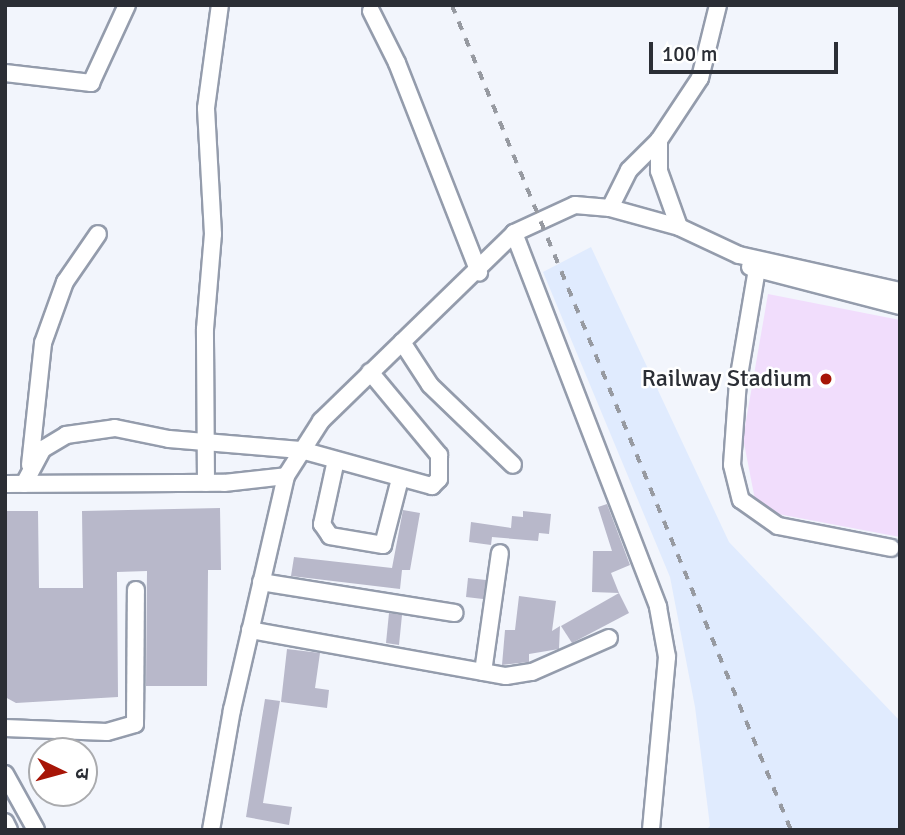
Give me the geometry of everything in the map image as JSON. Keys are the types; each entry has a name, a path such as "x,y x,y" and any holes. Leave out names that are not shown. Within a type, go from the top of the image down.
{"street":[{"path":"5,73 91,83 127,5"},
{"path":"206,484 205,329 213,234 206,108 220,5"},
{"path":"610,208 629,170 659,140 700,78 718,5"},
{"path":"371,11 397,63 479,272"},
{"path":"659,140 659,171 679,227"},
{"path":"211,830 250,630 286,476 320,421 479,272 514,233 575,205 610,208 679,227 739,255 900,291"},
{"path":"514,233 658,607 667,657 651,830"},
{"path":"24,484 30,465 43,343 65,282 98,234"},
{"path":"739,255 757,269 900,306"},
{"path":"757,269 738,381 732,465 740,500 778,526 891,548"},
{"path":"402,342 430,385 513,465"},
{"path":"30,465 66,435 91,429 207,444 301,450 432,486 442,465 370,372"},
{"path":"336,460 322,524 330,536 383,545 400,479"},
{"path":"5,484 206,484 286,476"},
{"path":"483,672 500,553"},
{"path":"261,582 455,613"},
{"path":"5,728 107,732 135,724 136,590"},
{"path":"250,630 506,677 532,672 609,638"},
{"path":"5,774 36,830"},
{"path":"5,821 9,830"}],"shaded area":[{"path":"591,247 729,542 900,721 900,830 706,830 710,826 695,707 670,577 543,272"},
{"name":"Railway Stadium","path":"768,294 900,320 900,537 757,510 743,438"}],"building":[{"path":"607,504 630,565 611,573 619,593 592,592 593,551 612,551 598,507"},
{"path":"220,508 221,570 208,570 207,686 146,686 147,571 117,572 118,697 16,703 5,697 5,511 38,511 39,588 83,588 82,511"},
{"path":"403,510 420,513 410,570 402,570 400,589 291,576 294,557 392,568"},
{"path":"523,511 551,514 549,534 539,533 538,541 492,537 491,545 469,542 471,522 511,528 512,516 523,517"},
{"path":"468,578 486,580 483,599 466,597"},
{"path":"619,593 629,613 572,643 561,626"},
{"path":"519,596 556,601 552,631 560,626 559,649 529,654 529,662 502,665 505,630 515,630"},
{"path":"389,613 402,615 399,645 386,643"},
{"path":"287,649 320,653 315,688 329,690 327,708 281,702"},
{"path":"265,699 280,701 263,803 292,807 289,825 246,817"}],"railway":[{"path":"452,5 791,830"}],"place":[{"name":"Railway Stadium","path":"826,379"}]}
